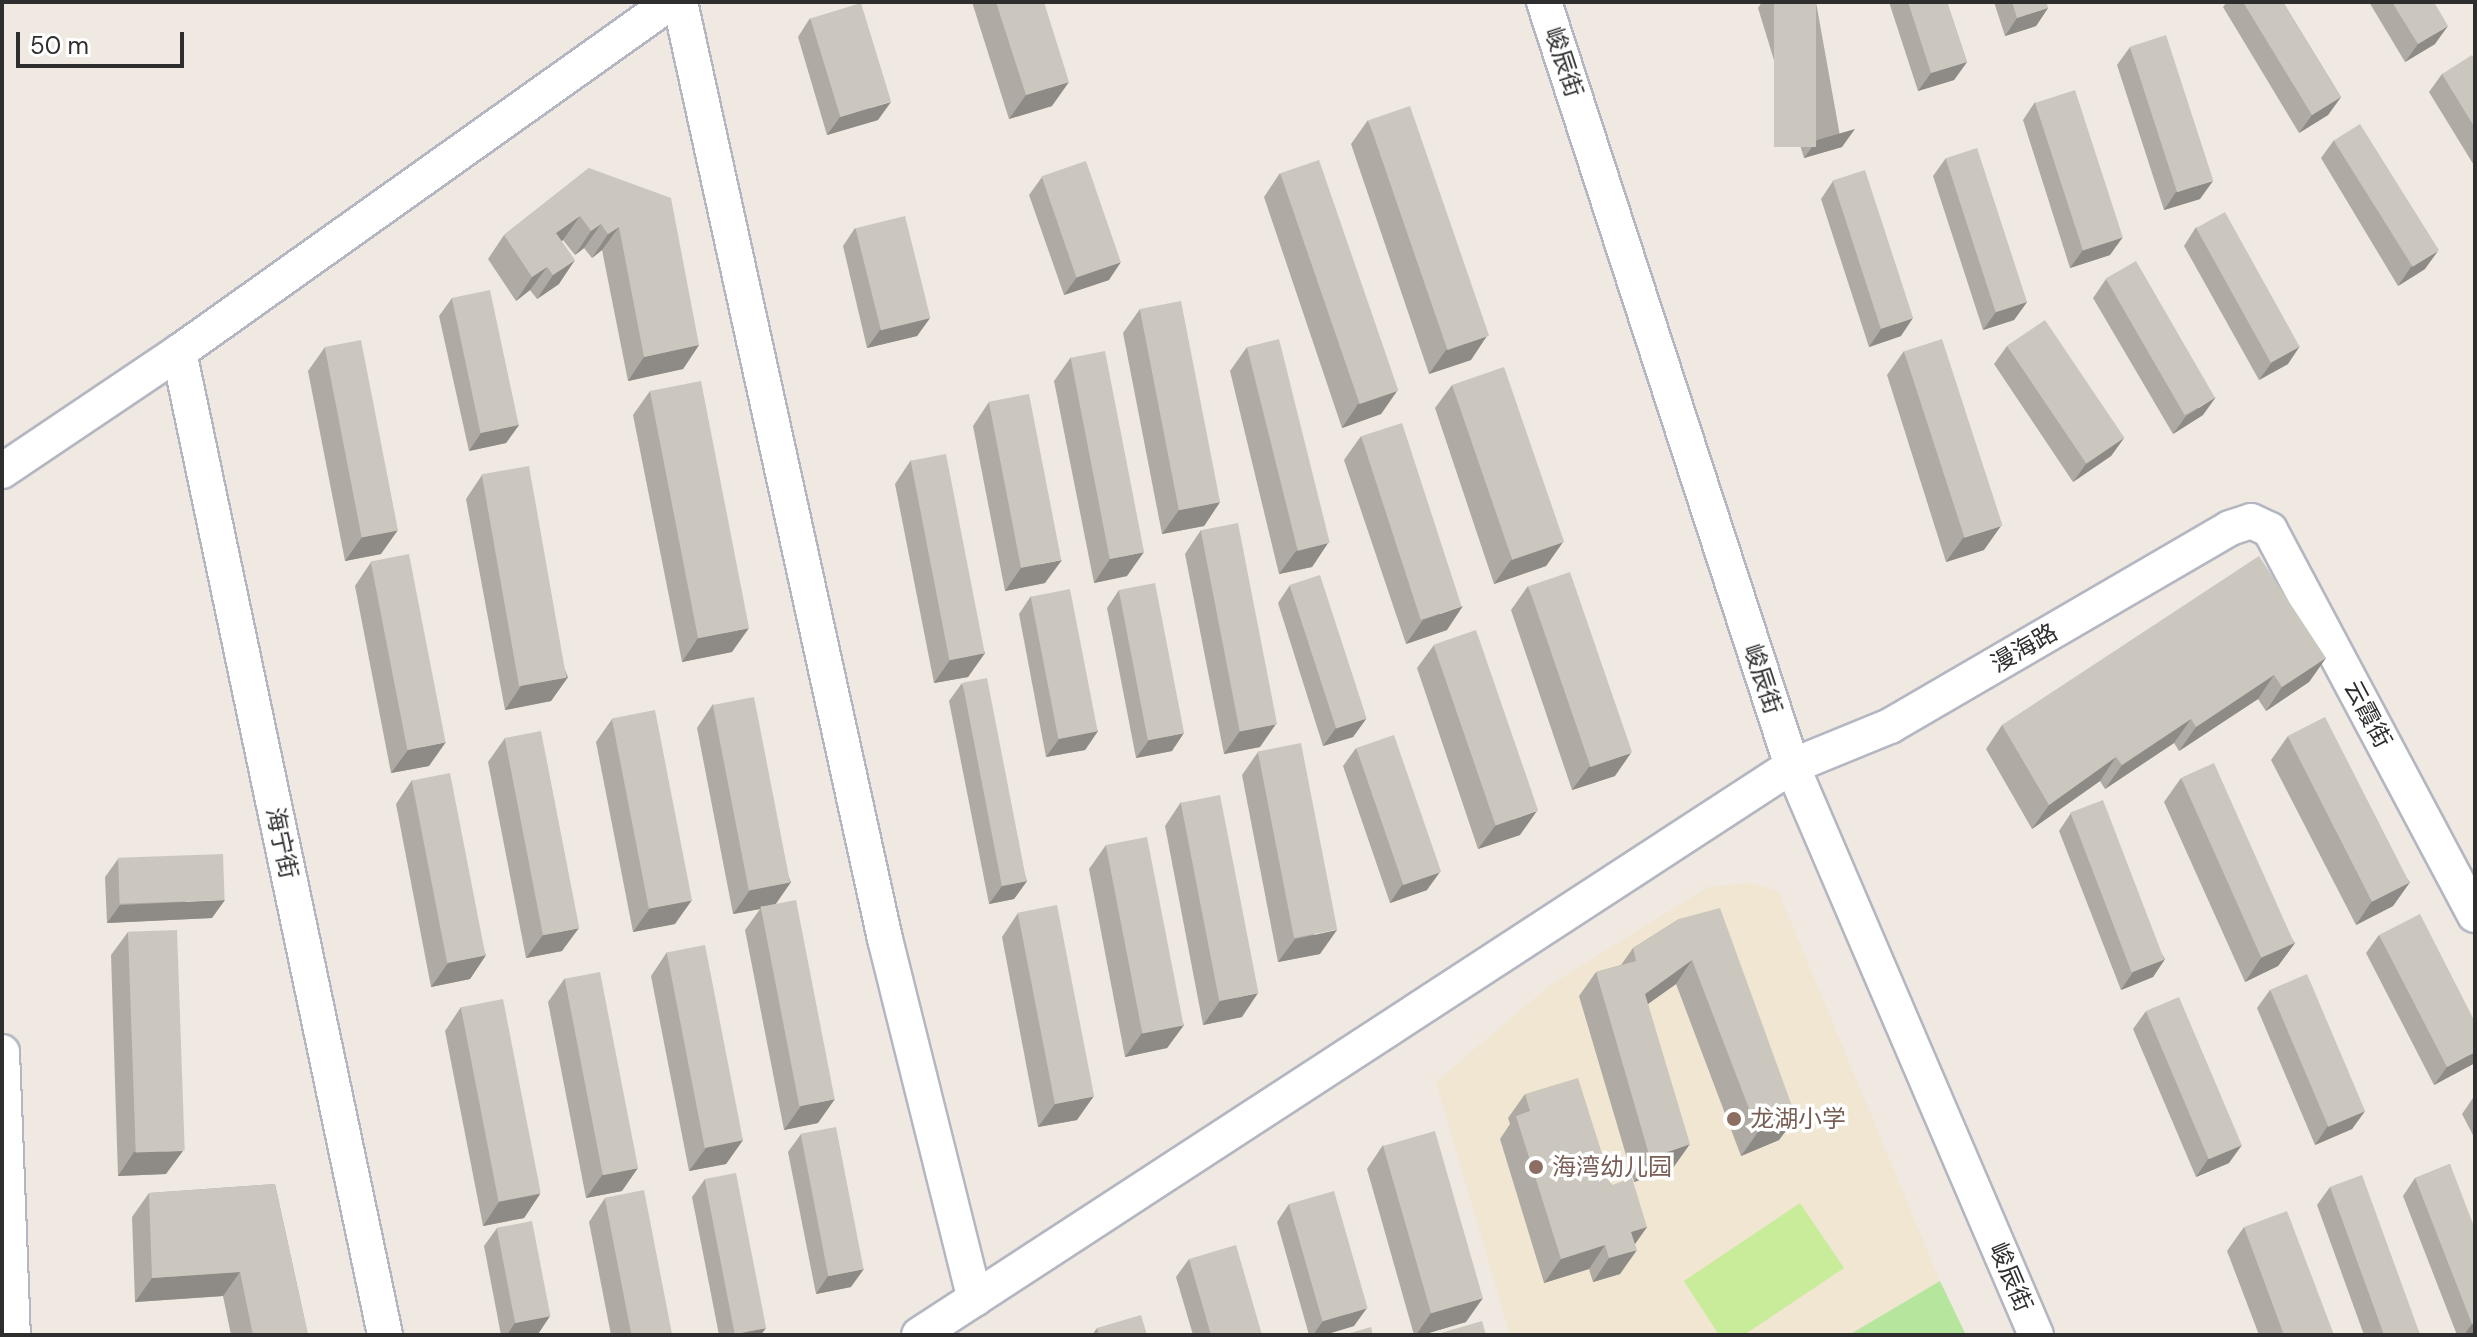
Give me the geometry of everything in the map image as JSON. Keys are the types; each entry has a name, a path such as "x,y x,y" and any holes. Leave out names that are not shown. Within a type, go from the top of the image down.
{"street":[{"path":"2,471 179,352 671,2"},
{"path":"680,2 885,939 975,1299"},
{"name":"峻辰街","path":"1544,2 1792,766 2036,1335"},
{"name":"海宁街","path":"179,352 385,1335"},
{"name":"漫海路","path":"919,1335 1792,766 1890,726 2230,528 2251,521"},
{"name":"云霞街","path":"2251,521 2270,530 2475,915"},
{"path":"2,1052 13,1335"}],"shaded area":[{"name":"龙湖小学","path":"1750,883 1778,891 1940,1281 1849,1335 1510,1335 1436,1082 1550,985 1708,887"}],"green space":[{"path":"1800,1203 1844,1268 1744,1335 1719,1335 1684,1281"},
{"path":"1940,1281 1966,1335 1849,1335"}],"building":[{"path":"996,2 1044,2 1069,82 1026,95"},
{"path":"1774,2 1816,2 1816,147 1774,147"},
{"path":"1908,2 1947,2 1967,62 1931,73"},
{"path":"2012,2 2046,2 2048,8 2017,18"},
{"path":"2243,2 2283,2 2341,97 2312,115"},
{"path":"2392,2 2434,2 2448,26 2418,44"},
{"path":"861,3 891,101 840,117 810,18"},
{"path":"2166,35 2213,181 2177,192 2130,47"},
{"path":"2472,55 2475,61 2475,128 2442,74"},
{"path":"2075,90 2123,237 2083,250 2035,103"},
{"path":"1410,106 1489,336 1448,350 1368,120"},
{"path":"2360,124 2439,250 2413,267 2334,140"},
{"path":"1977,148 2027,302 1996,312 1946,158"},
{"path":"1319,160 1398,391 1360,404 1280,173"},
{"path":"1086,161 1121,262 1076,277 1042,176"},
{"path":"589,168 671,198 699,345 644,357 619,227 608,234 601,224 591,231 580,216 556,233 575,260 553,275 547,267 532,277 504,235"},
{"path":"1865,170 1913,318 1881,329 1833,181"},
{"path":"2225,212 2300,347 2271,363 2196,228"},
{"path":"905,216 930,318 881,330 856,228"},
{"path":"2136,261 2215,398 2185,415 2106,278"},
{"path":"490,290 519,425 481,433 452,298"},
{"path":"1181,301 1220,502 1179,510 1140,309"},
{"path":"2045,320 2124,438 2086,463 2007,346"},
{"path":"1279,339 1330,543 1298,551 1247,347"},
{"path":"1942,339 2003,525 1965,538 1904,351"},
{"path":"361,340 398,530 362,537 325,347"},
{"path":"1105,351 1144,552 1110,559 1071,358"},
{"path":"1504,367 1564,542 1512,560 1452,385"},
{"path":"701,381 749,628 698,638 650,391"},
{"path":"1029,394 1061,560 1021,568 989,402"},
{"path":"1402,423 1462,607 1421,620 1361,436"},
{"path":"946,454 985,653 949,660 911,461"},
{"path":"529,466 566,678 519,686 482,474"},
{"path":"1238,523 1277,724 1240,731 1201,530"},
{"path":"409,554 446,742 407,750 371,561"},
{"path":"2259,556 2326,658 2282,687 2274,675 2196,727 2191,719 2122,765 2116,757 2049,805 2002,725"},
{"path":"1570,572 1632,753 1591,767 1528,586"},
{"path":"1320,575 1367,719 1336,728 1290,585"},
{"path":"1155,583 1184,733 1148,740 1119,590"},
{"path":"1070,589 1098,731 1058,739 1031,597"},
{"path":"1476,630 1538,811 1496,825 1433,645"},
{"path":"987,678 1026,881 1002,886 962,683"},
{"path":"754,697 790,883 749,891 713,705"},
{"path":"655,710 692,900 649,909 612,718"},
{"path":"2325,717 2409,883 2372,902 2288,736"},
{"path":"541,731 579,928 543,935 505,738"},
{"path":"1394,735 1441,872 1403,885 1356,748"},
{"path":"1301,743 1337,930 1294,938 1258,751"},
{"path":"2214,763 2294,943 2261,958 2181,778"},
{"path":"450,773 485,956 447,963 412,780"},
{"path":"1220,795 1259,993 1219,1001 1181,803"},
{"path":"2103,800 2164,960 2132,972 2070,813"},
{"path":"1147,837 1184,1025 1142,1033 1106,845"},
{"path":"223,854 225,900 120,904 118,858"},
{"path":"796,900 835,1099 799,1106 761,907"},
{"path":"1057,905 1094,1096 1055,1104 1018,913"},
{"path":"1720,908 1796,1117 1758,1132 1692,960 1645,994 1690,1144 1650,1158 1596,972 1636,961 1633,948 1679,919"},
{"path":"2420,914 2475,1022 2475,1052 2447,1067 2379,935"},
{"path":"177,930 185,1151 136,1153 128,932"},
{"path":"705,945 743,1140 705,1148 667,952"},
{"path":"600,972 638,1168 603,1175 565,979"},
{"path":"2307,974 2365,1111 2328,1127 2270,990"},
{"path":"2179,997 2242,1145 2209,1159 2146,1011"},
{"path":"503,999 541,1193 499,1202 461,1007"},
{"path":"1578,1078 1612,1185 1632,1178 1647,1227 1631,1232 1637,1250 1609,1258 1605,1245 1561,1259 1516,1116 1530,1111 1525,1094"},
{"path":"836,1127 864,1269 828,1276 801,1134"},
{"path":"1435,1131 1483,1298 1431,1313 1383,1146"},
{"path":"2450,1164 2475,1229 2475,1323 2472,1324 2415,1178"},
{"path":"736,1173 766,1328 735,1334 705,1179"},
{"path":"2362,1175 2420,1335 2384,1335 2330,1187"},
{"path":"275,1184 308,1335 253,1335 240,1272 152,1278 149,1193"},
{"path":"644,1190 672,1335 631,1335 605,1198"},
{"path":"1334,1191 1368,1308 1322,1321 1289,1204"},
{"path":"2287,1211 2334,1335 2284,1335 2244,1227"},
{"path":"532,1221 551,1316 515,1323 497,1228"},
{"path":"1236,1245 1262,1335 1211,1335 1189,1259"},
{"path":"1141,1315 1147,1335 1099,1335 1097,1328"},
{"path":"1482,1321 1486,1335 1434,1335"},
{"path":"1371,1327 1373,1335 1343,1335"}],"place":[{"name":"龙湖小学","path":"1734,1119"},
{"name":"海湾幼儿园","path":"1536,1167"}]}
